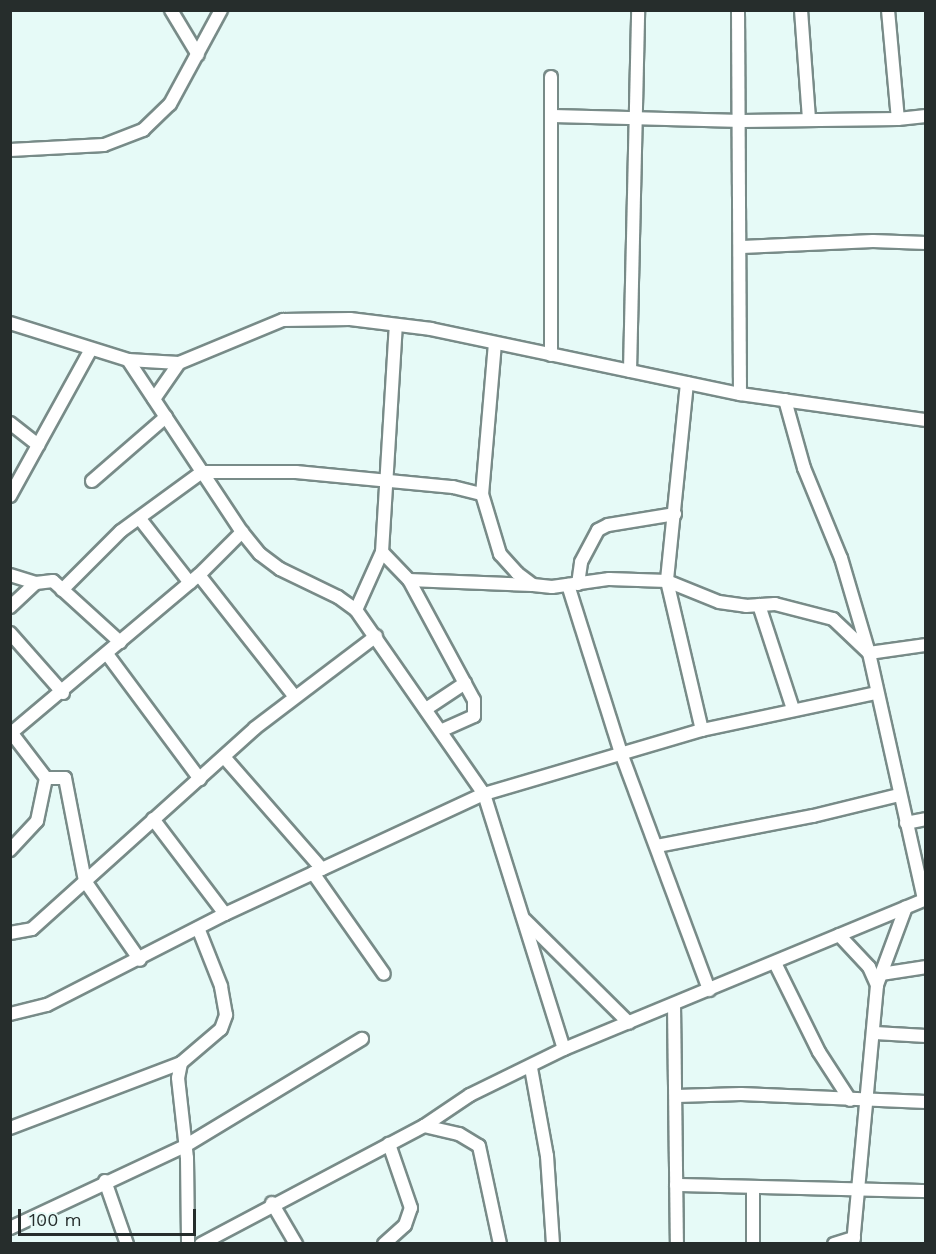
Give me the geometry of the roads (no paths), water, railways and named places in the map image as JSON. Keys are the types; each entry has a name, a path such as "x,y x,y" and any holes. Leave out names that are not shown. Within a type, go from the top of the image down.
{"street":[{"path":"171,10 198,55"},
{"path":"10,150 104,145 143,130 170,104 221,10"},
{"path":"630,371 638,10"},
{"path":"738,10 742,121 740,394"},
{"path":"801,10 809,119"},
{"path":"888,10 898,120"},
{"path":"551,77 553,116 551,355"},
{"path":"553,116 635,116 742,121 898,120 926,116"},
{"path":"742,247 926,243"},
{"path":"10,323 128,360 178,363 215,351 249,332 283,320 316,318 396,325 495,343 740,394 926,420"},
{"path":"356,610 382,552 396,325"},
{"path":"495,343 482,494 500,554 533,585"},
{"path":"10,496 90,349"},
{"path":"128,360 242,532 260,554 280,568 338,597 356,610 442,730 484,794 564,1049"},
{"path":"154,399 178,363"},
{"path":"687,383 667,581 702,730"},
{"path":"201,1244 272,1203 424,1126 470,1095 531,1068 564,1049 925,900 899,795 869,653 841,558 804,468 785,400"},
{"path":"92,481 166,417"},
{"path":"10,423 38,445"},
{"path":"62,590 121,531 202,472 296,472 464,489 482,494"},
{"path":"675,514 608,525 598,531 573,584 621,753 709,990"},
{"path":"140,519 195,579 295,697"},
{"path":"10,850 37,821 46,778 11,732 63,693 195,579 242,532"},
{"path":"382,552 409,580 474,700 474,716 442,730"},
{"path":"10,574 36,583 52,581 120,642"},
{"path":"409,580 533,585 573,584 609,579 667,581 719,602 802,609 833,619 869,653"},
{"path":"10,606 36,583"},
{"path":"759,605 793,709"},
{"path":"10,633 63,693"},
{"path":"10,933 32,928 153,819 295,697 376,636"},
{"path":"869,653 926,645"},
{"path":"107,654 200,778"},
{"path":"426,709 465,683"},
{"path":"10,1014 47,1005 140,960 225,914 484,794 702,730 876,693"},
{"path":"224,758 317,871 384,975"},
{"path":"46,778 58,776 65,778 68,785 74,840 85,881 140,960"},
{"path":"657,846 813,816 899,795"},
{"path":"153,819 225,914"},
{"path":"906,823 926,819"},
{"path":"834,1244 854,1241 879,980 906,907"},
{"path":"524,919 629,1023"},
{"path":"10,1128 182,1063 221,1029 226,1015 221,986 198,928"},
{"path":"839,935 879,980"},
{"path":"774,963 819,1052 850,1100"},
{"path":"879,980 926,967"},
{"path":"674,1005 677,1096 677,1244"},
{"path":"875,1033 926,1036"},
{"path":"10,1228 105,1181 185,1146 362,1040"},
{"path":"182,1063 178,1078 185,1146 188,1244"},
{"path":"531,1068 547,1156 553,1244"},
{"path":"677,1096 741,1094 869,1102 926,1102"},
{"path":"424,1126 459,1134 479,1146 500,1244"},
{"path":"384,1244 405,1225 411,1208 407,1188 389,1144"},
{"path":"105,1181 127,1244"},
{"path":"676,1185 926,1191"},
{"path":"753,1187 753,1244"},
{"path":"272,1203 296,1244"}]}
